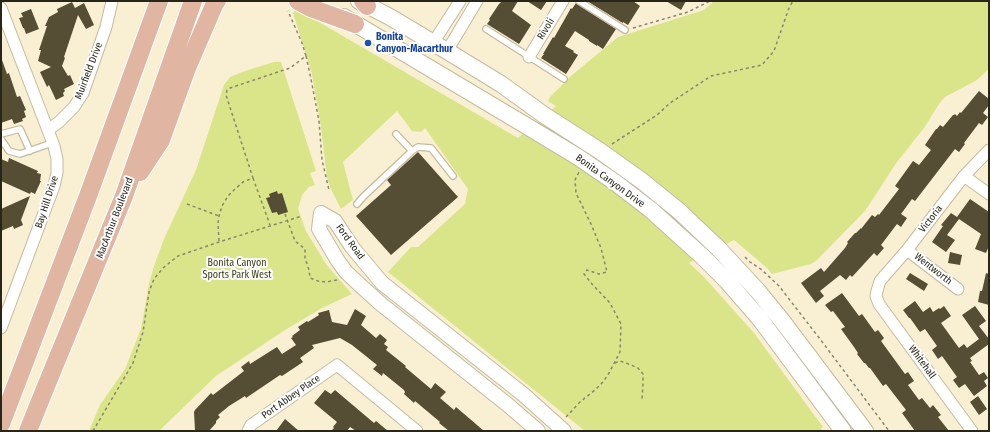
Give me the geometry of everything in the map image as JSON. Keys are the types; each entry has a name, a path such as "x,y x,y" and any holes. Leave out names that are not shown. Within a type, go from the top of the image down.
{"main road":[{"path":"1,424 88,196 159,1"},
{"name":"MacArthur Boulevard","path":"28,431 124,196 193,1"},
{"path":"124,196 161,140 187,68 217,1"},
{"name":"Bonita Canyon Drive","path":"317,1 578,157 616,183 651,210 727,281 760,319 843,431"},
{"name":"Bonita Canyon Drive","path":"363,3 390,17 501,84 544,115 600,151 642,181 679,211 718,248 757,290 865,431"},
{"path":"292,4 311,8 359,26 378,28 423,53 438,56 447,51"}],"street":[{"name":"Muirfield Drive","path":"48,130 59,122 74,107 83,93 106,27 112,1"},
{"path":"433,43 460,1"},
{"path":"447,51 477,1"},
{"name":"Rivoli","path":"529,57 563,1"},
{"name":"Bay Hill Drive","path":"1,8 48,130 57,159 57,173 54,186 1,328"},
{"name":"Victoria","path":"876,291 880,281 907,250 964,176 989,150"},
{"path":"964,176 989,194"},
{"name":"Ford Road","path":"538,431 508,405 382,304 346,272 319,229 321,213 335,221 352,247 382,283 524,395 564,431"},
{"name":"Wentworth","path":"907,250 958,289"},
{"name":"Whitehall","path":"876,291 879,304 972,431"},
{"name":"Port Abbey Place","path":"248,431 251,426 337,365 417,431"}],"lane":[{"path":"579,1 625,30"},
{"path":"486,29 564,78"},
{"path":"1,134 20,129 30,150"},
{"path":"396,134 412,150"},
{"path":"1,139 8,151 20,154 52,142"},
{"path":"357,204 412,150 418,147 431,148 453,176"}],"path":[{"path":"625,30 688,12 710,1"},
{"path":"292,4 311,79 319,121 322,160 329,190"},
{"path":"270,226 226,95 227,90 290,68 306,56"},
{"path":"219,242 218,216 222,206 228,196 243,182 253,178"},
{"path":"187,204 218,216"},
{"path":"285,214 295,241 305,249 310,278 326,282 340,278"},
{"path":"93,431 133,363 143,332 149,292 154,279 163,268 178,256 302,216"},
{"path":"745,257 779,286 889,431"},
{"path":"615,363 620,361 626,363 638,368 643,374 644,384 642,399"}],"green space":[{"path":"714,1 989,1 989,69 977,80 945,97 924,128 897,162 865,211 816,261 811,264 772,274 734,240 689,263 704,277 754,333 823,427 821,428 823,431 585,431 388,272 411,247 418,247 465,204 468,189 425,128 421,132 412,131 397,111 343,162 353,200 341,209 327,178 321,127 312,74 293,13 295,10 300,11 518,138 556,106 548,101 550,97 571,76 618,37 704,10"},
{"name":"Bonita Canyon Sports Park West","path":"274,62 281,62 316,171 310,173 315,185 309,187 302,195 298,209 306,231 326,264 352,294 322,308 285,330 216,376 159,431 89,431 100,405 125,369 141,329 149,284 154,266 164,239 196,170 224,85 230,77"}],"building":[{"path":"502,1 518,1 512,11 531,25 519,44 487,24"},
{"path":"527,1 547,1 541,10"},
{"path":"587,1 633,1 640,6 628,25"},
{"path":"666,1 686,1 681,10"},
{"path":"72,2 75,8 84,3 94,25 86,29 78,15 62,66 68,76 70,75 74,84 64,89 64,96 56,100 49,85 47,87 40,72 51,67 38,61 41,50 39,50 47,26 45,26 49,17 58,12 57,9"},
{"path":"576,3 616,29 603,49 575,31 565,46 578,55 566,74 541,58 571,8 572,9"},
{"path":"31,9 39,29 26,34 19,18 23,17 21,13"},
{"path":"1,60 7,74 9,73 17,97 20,96 26,110 24,111 26,117 22,119 23,121 14,124 12,119 1,123"},
{"path":"979,91 989,99 989,105 983,113 988,117 982,125 979,123 959,152 955,149 915,201 912,199 901,214 907,218 901,227 897,224 881,245 884,248 877,256 874,253 852,277 850,275 846,280 840,275 820,291 824,296 816,303 801,283 821,268 824,272 845,248 848,243 847,242 861,229 872,215 875,217 878,214 879,215 899,189 895,186 913,161 919,165 931,150 925,145 936,129 940,125 943,127 953,115 955,114 957,116 960,112 961,113"},
{"path":"418,152 458,197 391,255 356,216 391,185 387,180"},
{"path":"9,158 38,171 37,173 41,174 41,181 35,194 31,192 30,194 1,181 1,159 8,162"},
{"path":"277,191 278,194 282,193 288,212 278,215 277,212 272,213 266,198 270,197 269,194"},
{"path":"30,196 21,220 23,225 14,229 13,226 1,231 1,209"},
{"path":"970,199 989,212 989,246 986,253 975,249 981,234 959,219 947,235 955,240 946,252 932,242 943,226 941,225 951,213 957,217"},
{"path":"950,252 962,255 960,265 948,263"},
{"path":"910,273 928,284 924,291 906,279"},
{"path":"986,273 989,274 989,305 978,302"},
{"path":"842,293 859,316 862,314 875,332 878,330 884,338 881,341 905,374 908,372 914,381 908,385 919,400 922,398 930,408 933,405 941,415 938,417 949,431 915,431 902,413 906,410 886,384 883,386 870,368 857,354 858,353 841,329 845,327 833,311 831,312 825,305"},
{"path":"915,301 923,312 930,307 933,312 944,306 951,316 941,323 959,348 964,344 967,348 979,339 962,315 975,306 986,321 979,326 989,339 989,344 970,358 972,361 970,362 979,375 984,372 988,378 984,381 987,386 974,396 965,384 959,388 953,380 957,377 942,356 938,359 932,350 937,346 925,329 920,332 903,310"},
{"path":"355,309 366,316 361,325 376,338 380,334 387,340 384,344 388,347 386,350 431,389 435,383 446,392 440,398 454,410 456,407 484,431 449,431 415,401 414,403 404,394 404,390 383,373 382,376 373,369 377,365 352,345 340,338 312,345 314,348 300,358 303,362 282,376 280,375 246,398 245,396 229,406 218,415 220,417 209,431 195,431 195,410 211,393 213,395 244,371 241,367 249,361 250,364 277,347 282,354 296,345 291,338 300,330 298,327 319,315 318,313 329,310 332,322 347,325"},
{"path":"325,390 331,394 335,390 374,423 376,421 388,431 356,431 350,427 347,431 331,431 337,422 314,403"},
{"path":"978,396 987,409 979,415 970,402"},
{"path":"285,419 299,431 276,431"}],"place":[{"name":"Bonita Canyon-Macarthur","path":"368,43"}]}
